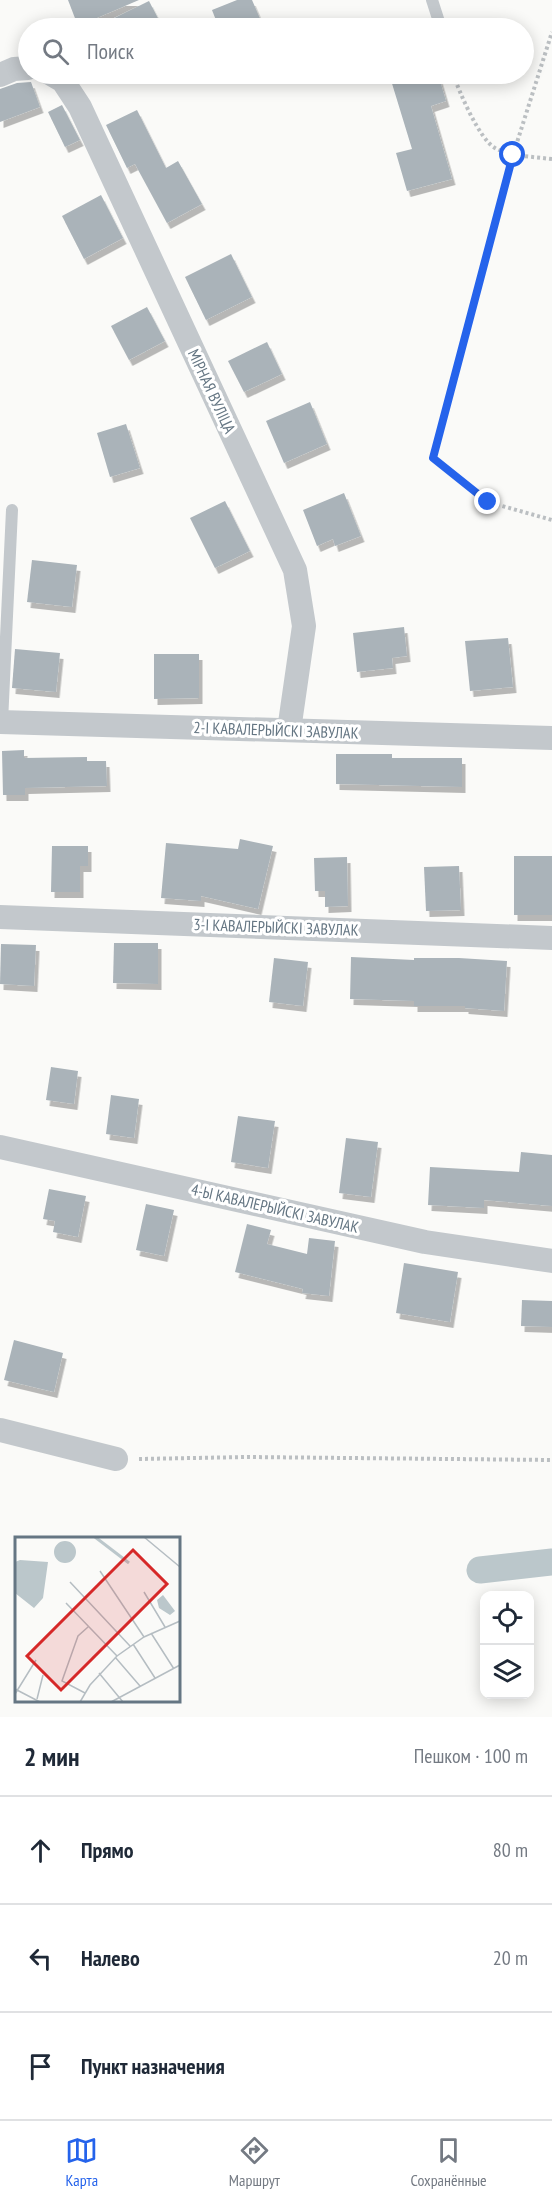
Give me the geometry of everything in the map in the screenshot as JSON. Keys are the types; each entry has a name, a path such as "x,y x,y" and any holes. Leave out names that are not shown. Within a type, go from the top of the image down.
{"street":[{"path":"0,75 18,69"},
{"name":"МІРНАЯ ВУЛІЦА","path":"65,84 80,107 295,570 303,626 290,730"},
{"name":"2-І КАВАЛЕРЫЙСКІ ЗАВУЛАК","path":"1,722 552,738"},
{"name":"3-І КАВАЛЕРЫЙСКІ ЗАВУЛАК","path":"0,917 552,938"},
{"name":"4-Ы КАВАЛЕРЫЙСКІ ЗАВУЛАК","path":"0,1147 425,1242 552,1261"},
{"path":"0,1430 117,1459"}],"lane":[{"path":"432,0 438,18"},
{"path":"1,722 12,510"}],"path":[{"path":"552,32 513,155 433,458 488,502 552,520"},
{"path":"457,84 466,106 493,147 513,155 552,159"},
{"path":"117,1459 248,1457 552,1460"}],"building":[{"path":"68,0 139,0 97,18 75,18"},
{"path":"237,0 252,0 260,18 215,18 212,10"},
{"path":"149,1 158,18 114,18"},
{"path":"17,83 32,84 40,107 0,122 0,89"},
{"path":"392,84 441,84 446,101 431,106 452,179 407,191 396,153 412,149"},
{"path":"62,105 80,140 65,147 48,112"},
{"path":"137,110 166,168 178,161 202,204 167,223 135,164 127,168 106,125"},
{"path":"101,195 123,238 84,259 62,216"},
{"path":"231,254 252,297 206,320 185,277"},
{"path":"147,307 165,341 129,360 111,326"},
{"path":"267,342 282,374 244,392 228,361"},
{"path":"310,402 327,444 284,463 266,421"},
{"path":"126,424 140,468 110,477 97,433"},
{"path":"344,493 361,536 335,546 333,539 317,546 303,510"},
{"path":"225,501 250,551 215,568 190,518"},
{"path":"32,560 77,565 72,607 27,602"},
{"path":"404,627 407,656 392,658 393,668 357,672 353,633"},
{"path":"508,638 513,687 470,691 465,641"},
{"path":"15,649 60,653 56,692 12,688"},
{"path":"154,654 199,654 199,698 154,699"},
{"path":"24,750 24,758 87,757 87,761 106,761 107,786 25,788 25,795 3,795 2,751"},
{"path":"336,754 392,754 392,758 462,758 462,787 336,784"},
{"path":"240,839 273,846 258,909 201,896 201,901 161,898 166,843 238,849"},
{"path":"52,846 88,846 88,866 80,866 80,892 51,892"},
{"path":"514,856 552,856 552,915 514,915"},
{"path":"347,857 348,906 325,907 325,891 315,891 314,858"},
{"path":"459,866 461,910 426,911 424,867"},
{"path":"114,943 158,943 158,984 113,983"},
{"path":"1,944 36,945 34,986 0,984"},
{"path":"351,957 507,961 504,1011 465,1008 465,1006 414,1006 414,1001 350,999"},
{"path":"274,958 308,962 303,1006 269,1002"},
{"path":"51,1067 78,1071 74,1104 46,1100"},
{"path":"111,1095 139,1099 134,1138 106,1134"},
{"path":"238,1116 275,1121 268,1168 231,1162"},
{"path":"346,1138 378,1142 371,1197 339,1193"},
{"path":"521,1152 552,1155 552,1206 484,1200 484,1208 428,1205 430,1167 519,1172"},
{"path":"49,1189 86,1196 78,1237 53,1232 55,1221 43,1219"},
{"path":"146,1204 174,1210 164,1256 136,1250"},
{"path":"247,1224 271,1230 267,1244 307,1254 309,1238 335,1241 329,1296 302,1293 303,1289 235,1272"},
{"path":"404,1263 458,1272 450,1322 396,1313"},
{"path":"522,1300 552,1301 552,1327 521,1326"},
{"path":"14,1340 63,1353 54,1392 4,1380"}],"waterway":[{"path":"480,1570 552,1562"}],"route":[{"path":"488,502 433,458 513,155"}]}
